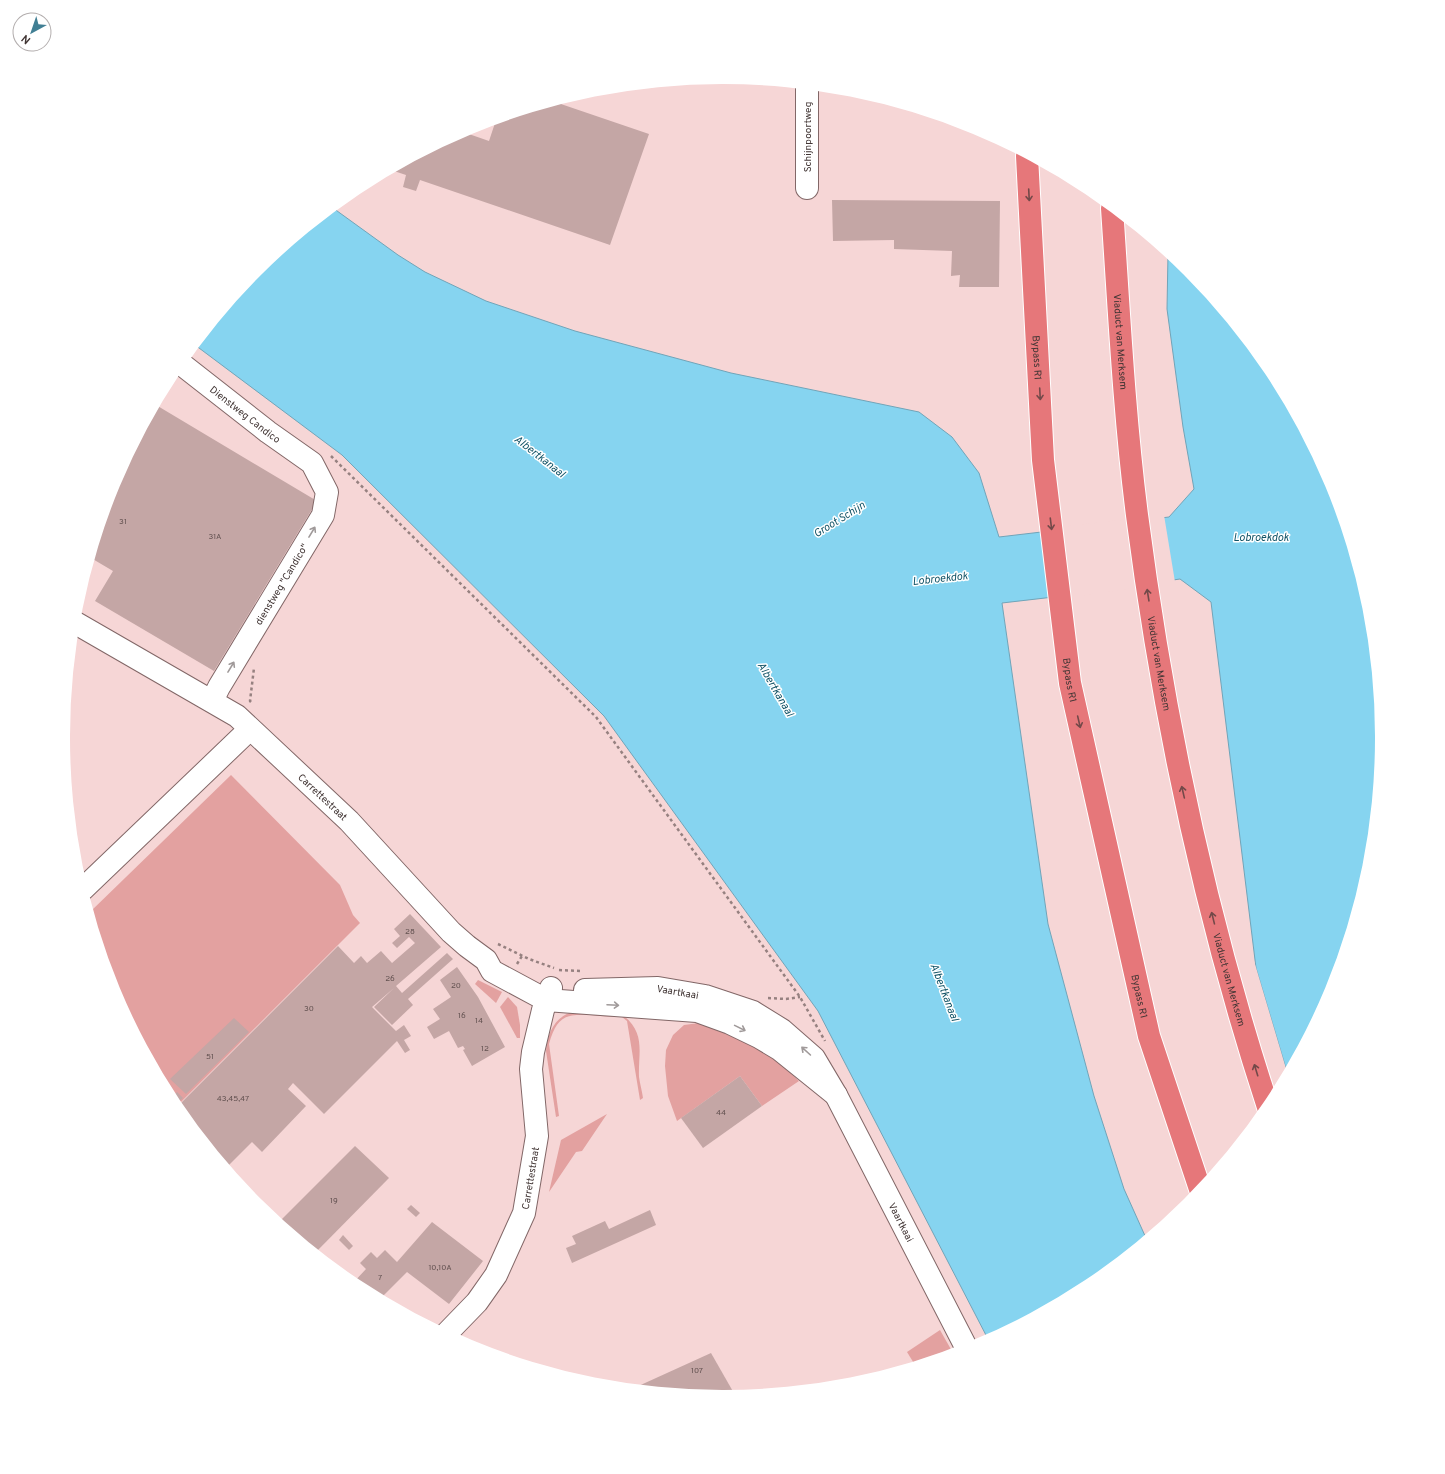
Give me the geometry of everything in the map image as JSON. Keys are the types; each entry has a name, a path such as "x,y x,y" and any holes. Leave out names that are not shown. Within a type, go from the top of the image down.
{"highway":[{"name":"Bypass R1","path":"1027,161 1043,460 1070,683 1149,1036 1198,1183"},
{"name":"Viaduct van Merksem","path":"1112,214 1120,334 1134,491 1143,561 1166,703 1193,836 1217,934 1254,1067 1265,1100"}],"street":[{"name":"Schijnpoortweg","path":"806,188 807,90"},
{"name":"Dienstweg Candico","path":"185,367 268,432 312,463"},
{"name":"dienstweg \"Candico\"","path":"212,701 223,680 323,515 327,492 312,463"},
{"name":"Carrettestraat","path":"80,626 237,716 349,821 451,932 467,946 491,951 492,971 548,994 533,1052 531,1069 537,1136 524,1213 496,1275 477,1302 450,1330"},
{"path":"87,885 250,729"},
{"name":"Vaartkaai","path":"548,994 697,1012 730,1023 759,1037 779,1049 836,1095 964,1343"}],"path":[{"path":"337,466 336,460 596,716 800,997 786,999 764,997"},
{"path":"254,667 250,701 255,706"},
{"path":"491,951 503,947 558,970 584,971"}],"shaded area":[{"path":"231,775 340,885 353,915 360,923 181,1102 157,1063 137,1026 120,987 93,909"},
{"path":"478,980 502,992 496,1003 475,984"},
{"path":"508,997 517,1007 520,1025 520,1038 517,1038 500,1007"},
{"path":"573,1012 624,1016 631,1023 638,1037 640,1052 639,1077 643,1098 640,1100 627,1021 622,1017 574,1015 562,1019 558,1023 549,1044 559,1116 556,1117 546,1051 548,1038 553,1027 561,1017"},
{"path":"699,1023 727,1032 753,1046 777,1062 799,1081 762,1106 740,1076 677,1121 668,1096 665,1066 666,1050 673,1035 684,1025"},
{"path":"607,1114 582,1151 576,1152 549,1192 561,1140"},
{"path":"940,1330 950,1348 912,1361 907,1352"}],"water":[{"path":"337,211 398,255 425,272 486,301 575,331 731,373 919,412 952,437 979,473 999,537 1169,517 1194,489 1183,427 1167,309 1168,260 1213,307 1240,340 1265,374 1288,411 1308,448 1340,527 1353,568 1369,652 1374,694 1374,780 1362,864 1353,906 1325,987 1308,1026 1286,1067 1256,968 1211,602 1180,579 1071,595 1002,603 1048,924 1094,1096 1124,1189 1145,1235 1085,1280 1049,1302 985,1334 818,1011 604,716 342,455 199,348 232,307 261,276 292,246"}],"pier":[{"path":"1164,515 1175,582 1071,597 1060,527"},
{"path":"1252,954 1286,1067 1284,1069 1254,968"}],"building":[{"path":"563,105 649,134 610,245 420,180 416,191 403,187 406,175 396,172 471,135 489,141 494,126 513,119"},
{"path":"832,200 1000,201 999,287 959,287 960,275 951,276 952,251 894,249 894,240 833,241"},
{"path":"159,407 317,501 214,671 95,601 113,571 95,560 120,487 137,448"},
{"path":"410,914 441,947 396,986 402,993 447,953 453,959 408,999 413,1005 392,1025 374,1007 394,988 372,1007 396,1031 404,1025 411,1036 404,1040 410,1050 405,1053 397,1041 324,1114 293,1083 288,1089 306,1106 262,1152 252,1142 230,1164 182,1102 338,946 354,963 361,956 367,963 381,951 392,963 415,943 409,937 397,948 392,943 400,936 394,929"},
{"path":"457,967 478,997 505,1047 472,1066 463,1050 465,1049 463,1046 458,1048 449,1031 434,1039 427,1027 440,1019 433,1009 451,997 440,980"},
{"path":"234,1018 249,1032 186,1094 170,1079"},
{"path":"740,1076 762,1106 703,1148 681,1118"},
{"path":"177,1092 183,1098 180,1100 176,1093"},
{"path":"355,1146 389,1178 318,1250 282,1219"},
{"path":"411,1205 420,1213 416,1217 407,1209"},
{"path":"650,1210 656,1225 572,1263 566,1248 576,1244 572,1236 605,1221 609,1229"},
{"path":"432,1222 483,1261 449,1304 407,1272 384,1295 357,1278 366,1269 360,1263 371,1252 377,1258 385,1250 397,1262"},
{"path":"343,1235 353,1246 349,1250 339,1240"},
{"path":"711,1353 732,1390 680,1388 642,1384"}],"water label":[{"name":"Albertkanaal","path":"540,456"},
{"name":"Groot Schijn","path":"839,519"},
{"name":"Lobroekdok","path":"1261,537"},
{"name":"Lobroekdok","path":"940,578"},
{"name":"Albertkanaal","path":"776,689"},
{"name":"Albertkanaal","path":"945,992"}]}
